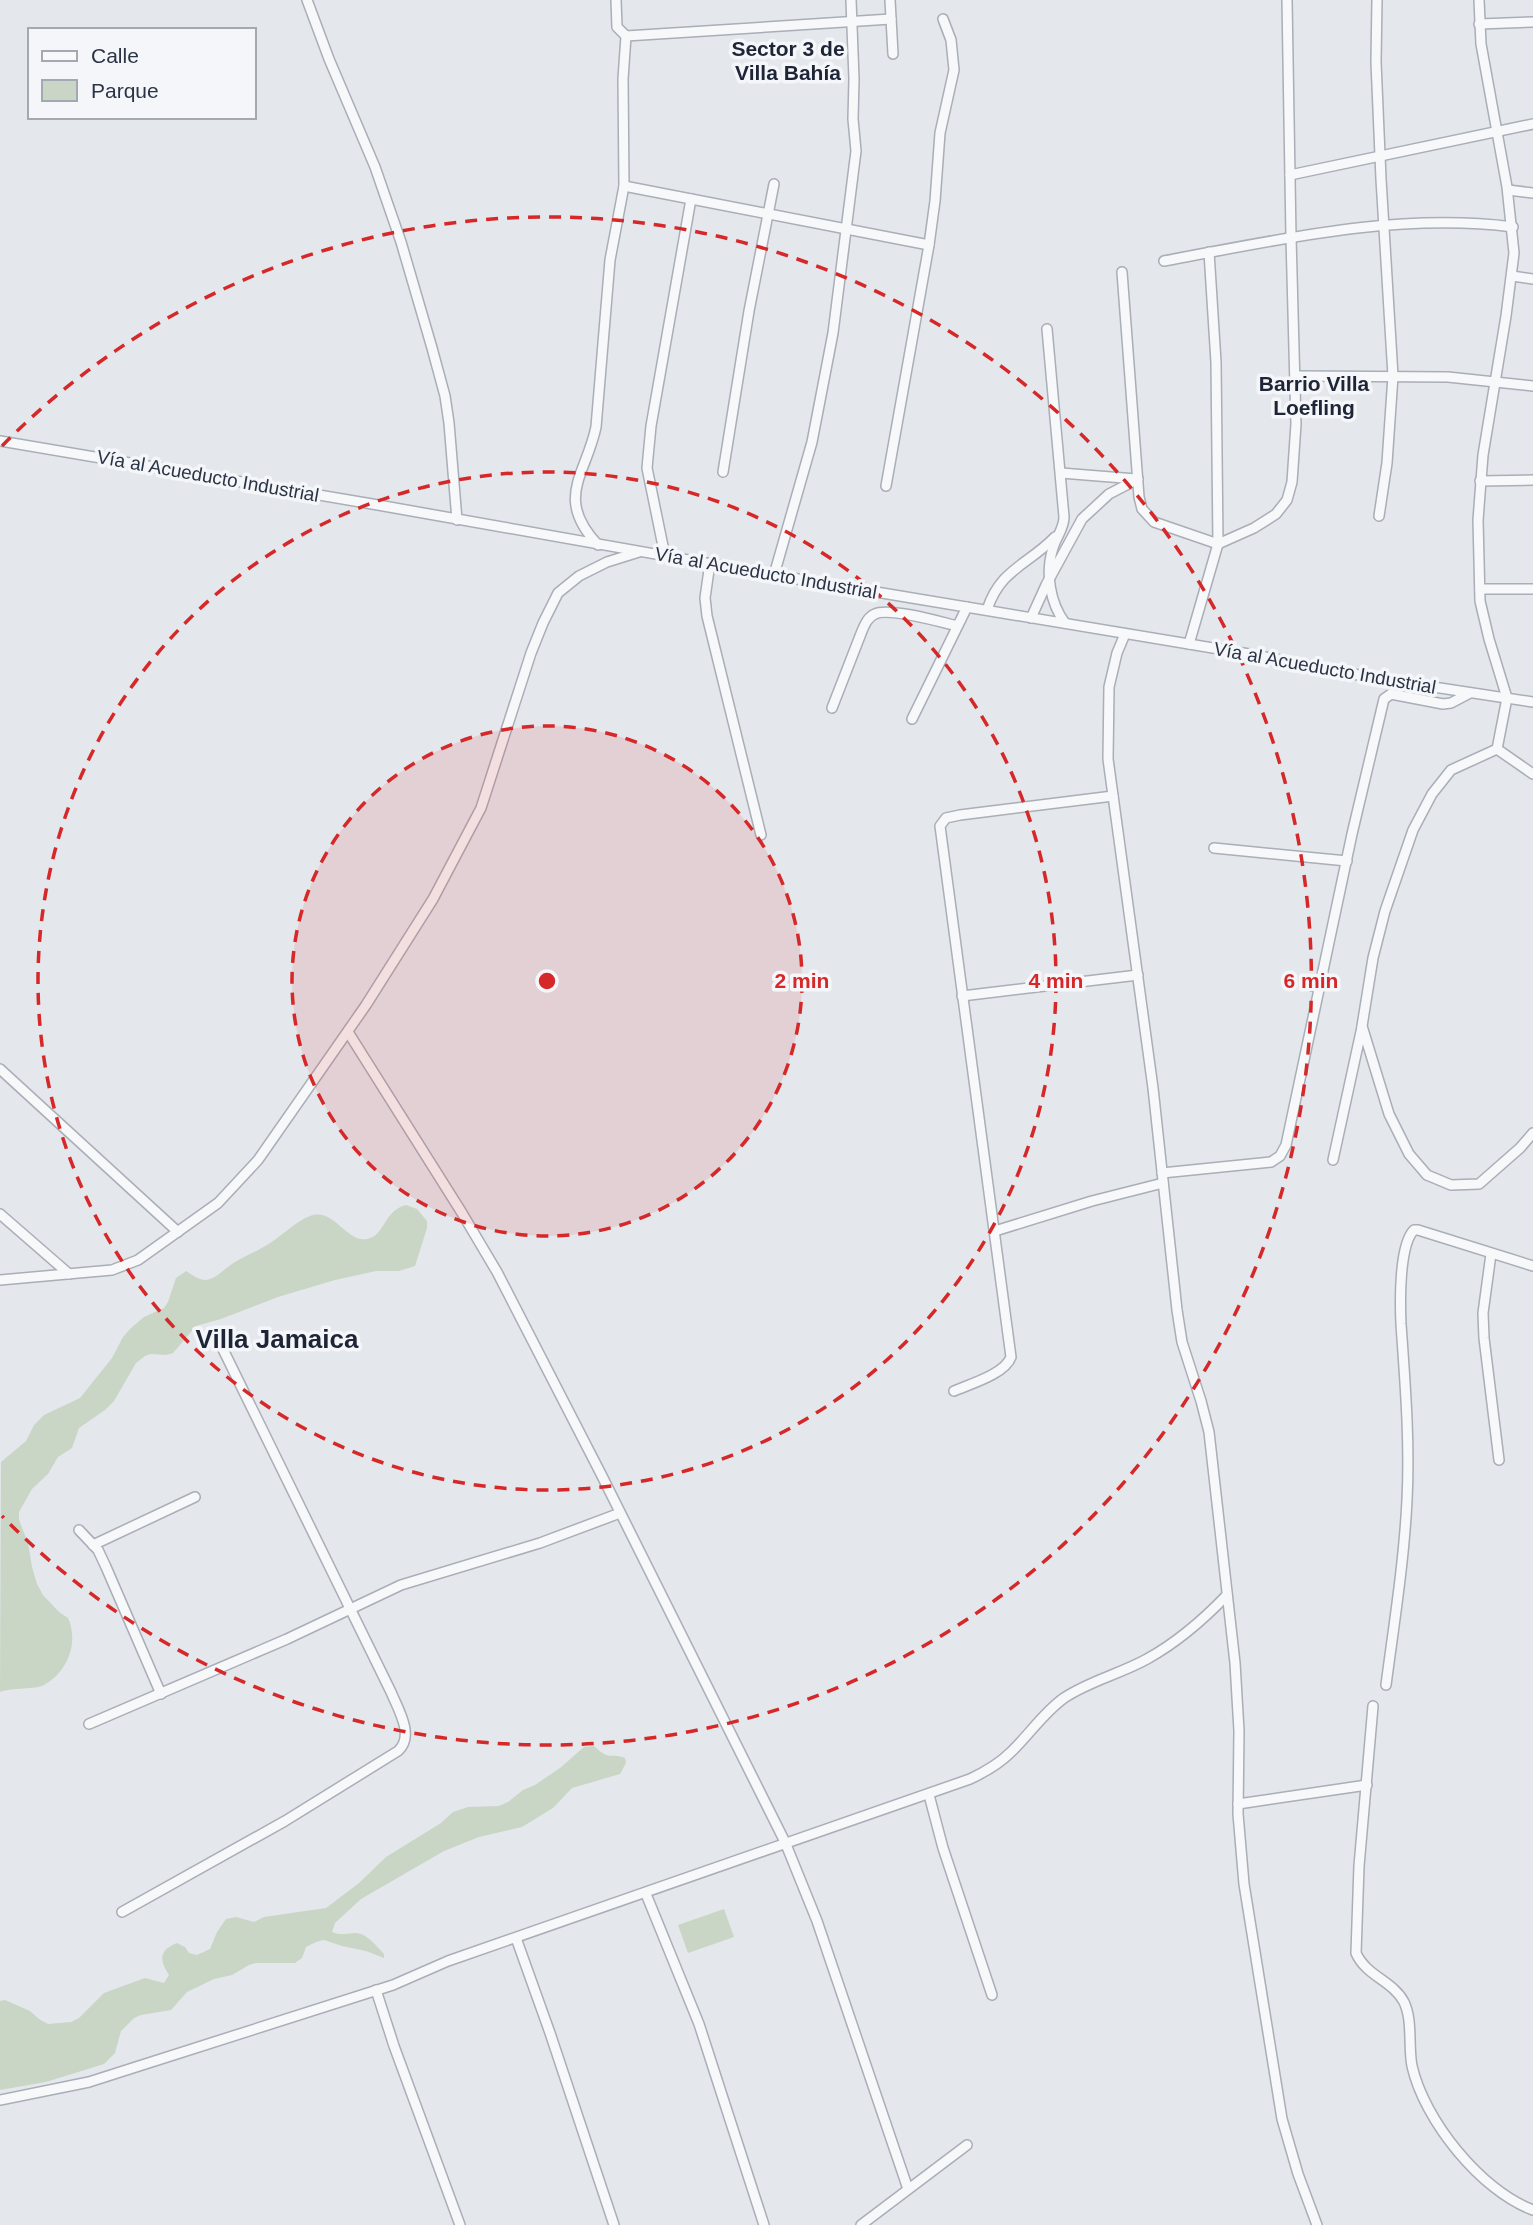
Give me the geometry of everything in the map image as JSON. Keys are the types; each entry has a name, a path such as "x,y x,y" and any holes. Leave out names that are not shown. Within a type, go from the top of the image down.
{"street":[{"path":"307,0 375,166 401,243 446,396 457,520"},
{"path":"616,0 617,27 626,36 891,19"},
{"path":"774,575 818,417 847,229 856,151 851,0"},
{"path":"890,0 893,54"},
{"path":"1122,272 1139,498 1147,516 1167,527 1218,544 1254,528 1276,514 1287,500 1294,463 1296,376 1287,0"},
{"path":"1377,0 1376,62 1393,376 1387,463 1379,516"},
{"path":"1479,0 1479,24 1485,68 1508,190 1514,253 1480,481 1478,520 1480,589 1489,639 1507,698 1497,749"},
{"path":"886,486 929,245 940,133 954,70 951,40 943,19"},
{"path":"1479,24 1533,22"},
{"path":"598,545 587,533 576,507 577,480 596,427 610,260 624,186 622,79 626,36"},
{"path":"1290,175 1533,124"},
{"path":"723,472 774,184"},
{"path":"624,186 929,245"},
{"path":"1508,190 1533,193"},
{"path":"665,556 651,491 648,452 691,199"},
{"path":"1164,261 1291,237 1384,226 1463,222 1513,227"},
{"path":"1189,644 1218,544 1216,362 1209,253"},
{"path":"1512,276 1533,279"},
{"path":"1047,329 1064,517 1062,530 1052,551 1050,591 1056,611 1065,623"},
{"path":"1296,376 1448,377 1533,386"},
{"name":"Vía al Acueducto Industrial","path":"0,441 774,575 1533,702"},
{"path":"1060,473 1138,479"},
{"path":"987,610 999,583 1062,530 1082,519 1109,494 1138,479"},
{"path":"1480,481 1533,480"},
{"path":"1031,618 1082,519"},
{"path":"0,1280 112,1270 126,1266 218,1203 243,1178 348,1032 433,899 476,820 531,653 542,623 558,593 565,585 592,569 640,552"},
{"path":"710,563 705,598 707,616 761,835"},
{"path":"1480,589 1533,589"},
{"path":"912,719 967,607"},
{"path":"832,708 866,621 873,614 897,613 957,626"},
{"path":"1125,634 1117,653 1110,687 1107,737 1182,1342 1209,1432 1239,1731 1238,1804 1244,1884 1277,2091 1288,2142 1317,2225"},
{"path":"995,1231 1163,1178 1277,1159 1283,1152 1294,1108 1382,705 1387,695 1443,704 1471,693"},
{"path":"1497,749 1533,774"},
{"path":"1333,1160 1385,911 1413,830 1432,794 1451,771 1497,749"},
{"path":"1521,766 1533,767"},
{"path":"954,1391 1006,1366 1011,1357 940,832 942,821 960,816 1113,796"},
{"path":"1214,848 1347,861"},
{"path":"962,996 1138,975"},
{"path":"1362,1026 1389,1114 1409,1154 1427,1175 1451,1185 1479,1184 1533,1133"},
{"path":"348,1032 497,1272 786,1842 822,1934 908,2189"},
{"path":"0,1069 178,1232"},
{"path":"0,1214 69,1274"},
{"path":"1386,1685 1407,1501 1408,1454 1401,1316 1405,1250 1411,1233 1418,1230 1533,1266"},
{"path":"1491,1254 1484,1325 1488,1381 1499,1460"},
{"path":"122,1912 285,1821 402,1747 405,1736 402,1719 216,1335"},
{"path":"93,1545 195,1497"},
{"path":"89,1724 426,1576 540,1543 620,1513"},
{"path":"79,1530 93,1545 106,1567 161,1694"},
{"path":"0,2100 89,2082 376,1990 448,1961 646,1894 786,1842 929,1795 988,1770 1010,1754 1056,1704 1084,1687 1130,1668 1161,1651 1205,1617 1227,1595"},
{"path":"1373,1706 1359,1866 1356,1953 1370,1972 1392,1988 1403,2001 1408,2015 1413,2068 1434,2118 1482,2179 1510,2200 1533,2210"},
{"path":"1238,1804 1367,1785"},
{"path":"929,1795 943,1848 992,1995"},
{"path":"646,1894 699,2024 764,2225"},
{"path":"516,1938 614,2225"},
{"path":"376,1990 460,2225"},
{"path":"860,2225 967,2145"}],"green space":[{"path":"406,1205 417,1209 427,1221 415,1266 399,1271 376,1271 335,1280 196,1326 173,1353 151,1354 136,1363 114,1401 79,1428 72,1448 58,1457 48,1474 32,1489 19,1512 37,1584 43,1595 68,1618 72,1646 65,1664 44,1685 0,1692 1,1462 26,1441 34,1425 44,1415 80,1398 112,1358 131,1328 144,1317 164,1308 176,1278 186,1271 195,1277 209,1280 310,1216 326,1216 353,1236 367,1239 378,1233 393,1212"},
{"path":"594,1746 607,1755 625,1758 626,1763 620,1774 572,1788 553,1808 522,1827 479,1837 444,1851 361,1899 335,1923 332,1932 364,1936 384,1954 384,1958 324,1940 306,1947 302,1958 295,1963 249,1965 232,1975 214,1979 187,1992 171,2010 134,2018 121,2031 115,2053 104,2064 46,2082 0,2090 0,2001 5,2000 30,2011 48,2024 71,2022 79,2018 104,1993 145,1978 164,1983 169,1975 162,1956 171,1946 177,1943 189,1953 197,1955 210,1949 226,1919 236,1917 254,1922 264,1917 326,1908 359,1883 386,1857 441,1823 453,1812 468,1807 499,1806 508,1802 560,1768 584,1747"},
{"path":"724,1909 734,1937 688,1953 678,1925"}],"district":[{"name":"Sector 3 de Villa Bahía","path":"788,60"},
{"name":"Barrio Villa Loefling","path":"1314,395"},
{"name":"Villa Jamaica","path":"277,1339"}]}
